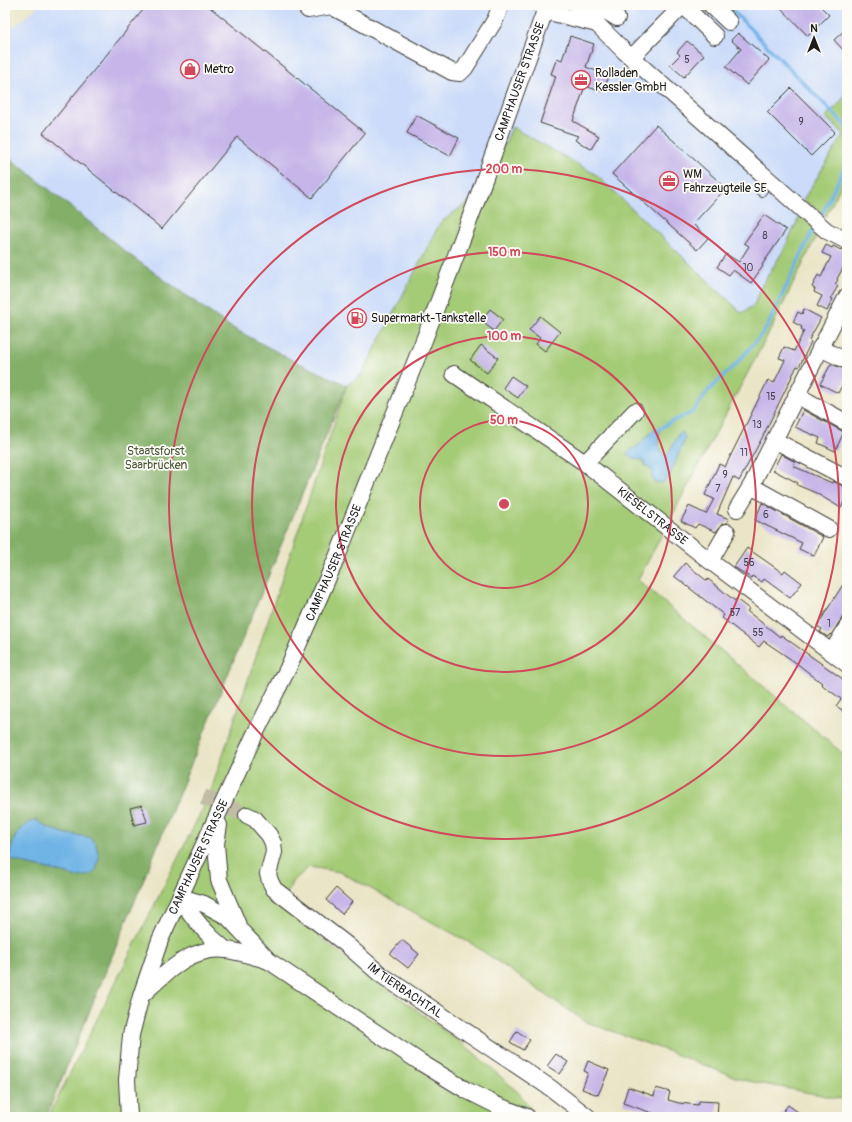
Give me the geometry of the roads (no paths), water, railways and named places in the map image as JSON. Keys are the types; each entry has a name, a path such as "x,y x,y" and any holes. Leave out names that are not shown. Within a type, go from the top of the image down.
{"street":[{"path":"304,5 308,10 330,6 452,72 460,73 465,68 495,20 501,5"},
{"path":"577,5 594,18 598,25 632,57 813,219 827,231 847,241"},
{"path":"596,5 617,18"},
{"path":"546,8 598,25"},
{"name":"CAMPHAUSER STRASSE","path":"129,1117 127,1080 131,1035 141,996 160,940 311,618 386,437 475,205 546,8"},
{"path":"632,57 708,19"},
{"path":"737,509 751,486 846,299"},
{"path":"820,348 847,361"},
{"name":"KIESELSTRASSE","path":"454,374 585,463 710,561 847,664"},
{"path":"796,395 847,423"},
{"path":"585,463 635,411"},
{"path":"774,440 847,478"},
{"path":"751,486 829,529"},
{"path":"710,561 727,532"},
{"path":"832,652 847,627"},
{"path":"222,806 216,844 219,880 239,928"},
{"name":"IM TIERBACHTAL","path":"247,815 255,819 269,835 273,843 274,852 268,874 274,889 348,945 380,974 552,1089 588,1117"},
{"path":"180,897 204,904 228,918 269,961 420,1062 496,1106 527,1117"},
{"path":"180,897 188,912 204,930 226,950"},
{"path":"141,996 172,968 187,957 199,953 226,950 269,961"}],"water":[{"path":"654,429 660,431 658,444 664,455 667,455 679,434 683,432 685,439 670,475 662,484 661,482 655,483 652,478 651,469 646,466 642,460 626,454 641,443"},
{"path":"36,820 48,828 67,834 89,837 96,844 99,858 96,870 91,875 78,877 9,859 16,835 24,826"}],"waterway":[{"path":"727,5 845,125 847,130"},
{"path":"822,214 847,162"},
{"path":"658,430 693,412 708,391 736,364 767,327 813,230"}],"tunnel":[{"path":"694,12 701,5"},
{"path":"203,797 247,815"}],"place":[{"name":"Metro","path":"190,69"},
{"name":"Rolladen Kessler GmbH","path":"581,80"},
{"name":"WM Fahrzeugteile SE","path":"669,181"},
{"name":"Supermarkt-Tankstelle","path":"357,318"}],"park label":[{"name":"Staatsforst Saarbrücken","path":"156,458"}]}
